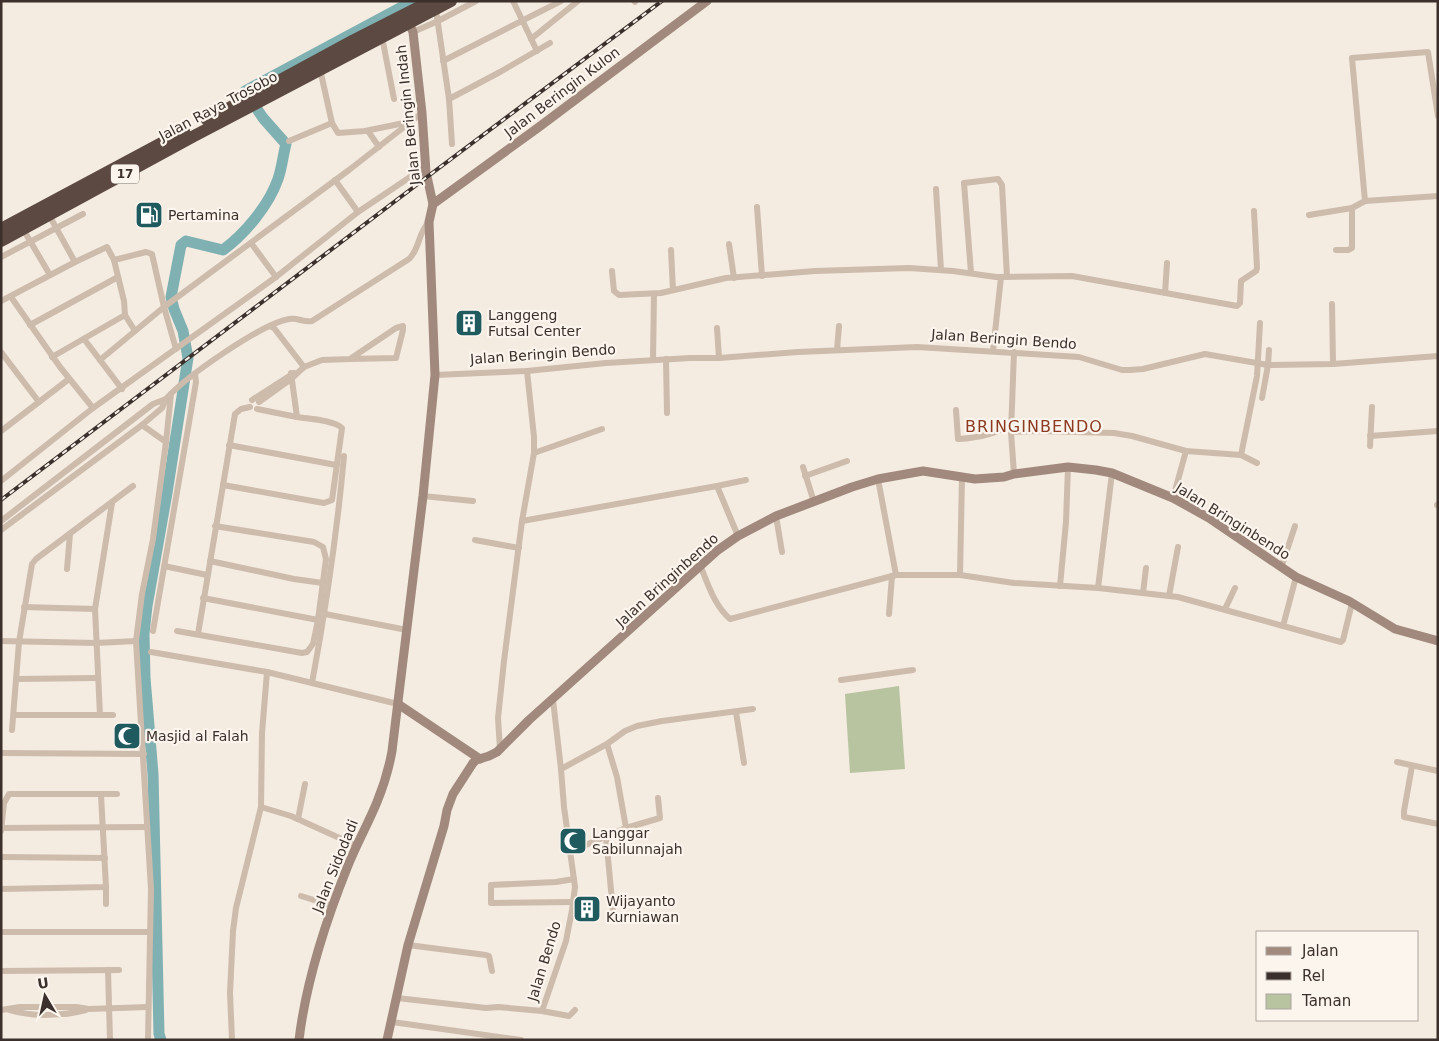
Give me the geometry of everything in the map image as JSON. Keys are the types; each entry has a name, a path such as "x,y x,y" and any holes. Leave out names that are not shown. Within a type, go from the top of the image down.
{"highway":[{"name":"Jalan Raya Trosobo","path":"1,241 250,101 382,38 411,28 451,1"},
{"name":"Jalan Raya Trosobo","path":"1,229 250,101 435,11"}],"street":[{"path":"452,144 449,99 435,11 476,1"},
{"path":"513,1 537,50"},
{"path":"443,61 561,1"},
{"path":"530,39 578,1"},
{"name":"Jalan Beringin Kulon","path":"432,204 531,133 707,1"},
{"name":"Jalan Beringin Indah","path":"411,28 422,113 426,167 432,204"},
{"path":"382,38 394,99"},
{"path":"449,99 550,43"},
{"path":"1365,201 1352,58 1428,52 1438,116"},
{"path":"320,69 332,123 336,131 341,134 368,131 411,122"},
{"path":"100,360 170,304 422,113"},
{"path":"289,141 332,123"},
{"path":"368,131 379,147"},
{"path":"1,481 93,408 276,277 358,212 426,167"},
{"path":"335,180 358,212"},
{"path":"971,273 964,183 998,180 1002,186 1004,277 993,351"},
{"path":"936,189 941,270"},
{"path":"1308,215 1352,208 1365,201 1438,196"},
{"path":"432,204 429,222 434,375"},
{"path":"757,207 762,276"},
{"path":"1336,250 1352,248 1352,208"},
{"path":"612,271 616,293 619,294 654,294 734,278 815,271 909,268 1004,277 1072,276 1234,306 1239,305 1241,281 1256,272 1258,268 1254,211"},
{"path":"1,257 84,214"},
{"path":"49,215 75,262"},
{"path":"1,530 142,426 162,408 166,399 173,391 205,366 270,326 291,318 303,322 312,321 409,259 416,252 425,226 429,222"},
{"path":"23,229 50,275"},
{"path":"251,243 276,277"},
{"path":"729,244 734,278"},
{"path":"1,301 106,246 114,260 124,301 125,315 136,331"},
{"path":"671,250 673,290"},
{"path":"114,260 146,252 152,254 170,304 176,349"},
{"path":"1165,293 1167,262"},
{"path":"30,325 118,277"},
{"path":"653,360 654,294"},
{"path":"11,297 52,357 93,408"},
{"path":"1332,304 1333,364"},
{"path":"52,357 125,315"},
{"path":"1241,455 1257,376 1260,323"},
{"path":"270,326 274,328 296,373 297,417"},
{"path":"198,634 235,414 241,409 254,404 296,373 322,360 396,358 404,330 402,326 396,328 350,359"},
{"path":"837,350 839,326"},
{"path":"717,328 718,358"},
{"path":"84,340 122,389"},
{"name":"Jalan Beringin Bendo","path":"434,375 528,371 666,359 718,358 837,350 917,348 1079,357 1122,370 1143,369 1205,354 1268,365 1333,364 1438,356"},
{"path":"1262,398 1269,350"},
{"path":"1,352 39,402"},
{"path":"1014,352 1011,424 1014,474"},
{"path":"666,359 667,413"},
{"path":"500,749 498,718 522,521 534,453 528,371"},
{"path":"153,631 196,382 195,374"},
{"name":"Jalan Sidodadi","path":"299,1040 302,1011 309,981 333,906 377,802 387,774 392,751 423,496 434,375"},
{"path":"1,420 4,429 70,379"},
{"path":"148,1040 151,889 136,641 142,594 153,539 173,391"},
{"path":"1,521 152,404 166,399"},
{"path":"222,485 324,503 329,502 333,497 342,432 340,425 297,417 254,404"},
{"path":"1370,446 1372,407"},
{"path":"956,410 958,439 988,435 1011,424"},
{"path":"142,412 149,420"},
{"path":"142,426 166,442"},
{"path":"534,453 602,429"},
{"path":"1370,436 1438,431"},
{"path":"1011,432 1114,433 1186,451 1241,455 1257,462"},
{"path":"229,445 336,465"},
{"path":"1173,498 1186,451"},
{"path":"312,683 335,545 344,456"},
{"path":"805,476 847,462"},
{"path":"803,467 814,502"},
{"path":"1060,586 1066,522 1068,467"},
{"name":"Jalan Bringinbendo","path":"484,758 500,749 529,720 700,565 738,536 776,516 852,487 878,479 923,471 975,479 1068,467 1112,473 1173,498 1208,518 1296,577 1395,628 1438,641"},
{"path":"1098,588 1112,473"},
{"path":"960,576 962,476"},
{"path":"878,479 894,576 889,614"},
{"path":"522,521 746,480"},
{"path":"12,730 19,642 32,564 36,559 133,486"},
{"path":"718,486 738,536"},
{"path":"423,496 473,501"},
{"path":"100,715 95,609 112,503"},
{"path":"776,516 782,552"},
{"path":"177,630 302,653 307,652 313,644 323,583 326,559 325,549 320,545 215,526"},
{"path":"1281,568 1295,526"},
{"path":"67,569 70,534"},
{"path":"475,540 519,548"},
{"path":"1169,596 1178,547"},
{"path":"210,561 294,579 323,583"},
{"path":"700,565 714,600 730,619 894,576 960,576 1014,583 1098,588 1169,596 1342,642 1355,606"},
{"path":"164,566 207,575"},
{"path":"1143,593 1146,568"},
{"path":"1283,626 1296,577"},
{"path":"1225,610 1235,588"},
{"path":"203,598 318,620"},
{"path":"24,607 95,609"},
{"path":"325,614 407,630"},
{"path":"1,641 96,643 136,641"},
{"path":"151,652 266,672 398,704 484,758"},
{"path":"841,680 913,670"},
{"path":"232,1040 230,993 233,931 236,908 261,807 262,733 266,672"},
{"path":"16,679 97,678"},
{"name":"Jalan Bendo","path":"542,1011 566,941 573,902 574,879 569,852 553,700"},
{"path":"561,769 607,744 625,731 637,726 662,720 752,710"},
{"path":"736,712 744,763"},
{"path":"14,715 113,715"},
{"path":"607,744 617,777 626,828"},
{"path":"1,753 144,754"},
{"path":"387,1040 408,945 453,794 473,763 484,758"},
{"path":"1396,762 1438,771"},
{"path":"1412,766 1404,817 1438,824"},
{"path":"298,819 305,784"},
{"path":"117,794 9,794 4,803 1,829 103,826 147,827"},
{"path":"101,795 106,904"},
{"path":"569,852 626,828 660,818 658,798"},
{"path":"261,807 298,819 357,846"},
{"path":"606,837 613,911"},
{"path":"1,857 105,858"},
{"path":"573,902 491,903 491,885 556,882 574,879"},
{"path":"1,889 106,888"},
{"path":"301,896 333,906"},
{"path":"1,932 150,932"},
{"path":"408,945 486,955 489,956 492,970"},
{"path":"108,970 110,1040"},
{"path":"1,971 119,970"},
{"name":"Jalan Bendo","path":"397,998 486,1008 498,1006 569,1016 575,1010"},
{"path":"5,1010 24,1014 73,1013 89,1009 148,1007"},
{"path":"392,1022 521,1040"}],"green space":[{"path":"899,686 905,769 850,773 845,694"}],"waterway":[{"path":"161,1040 159,1034 153,774 145,678 144,634 188,358 183,331 171,297 181,245 186,241 223,250 240,236 262,209 274,189 286,144 263,118 245,91 413,1"}],"railway":[{"path":"1,500 662,1"}],"place":[{"name":"Pertamina","path":"149,215"},
{"name":"Langgeng Futsal Center","path":"469,323"},
{"name":"Masjid al Falah","path":"127,736"},
{"name":"Langgar Sabilunnajah","path":"573,841"},
{"name":"Wijayanto Kurniawan","path":"587,909"}],"district":[{"name":"BRINGINBENDO","path":"1034,426"}]}
